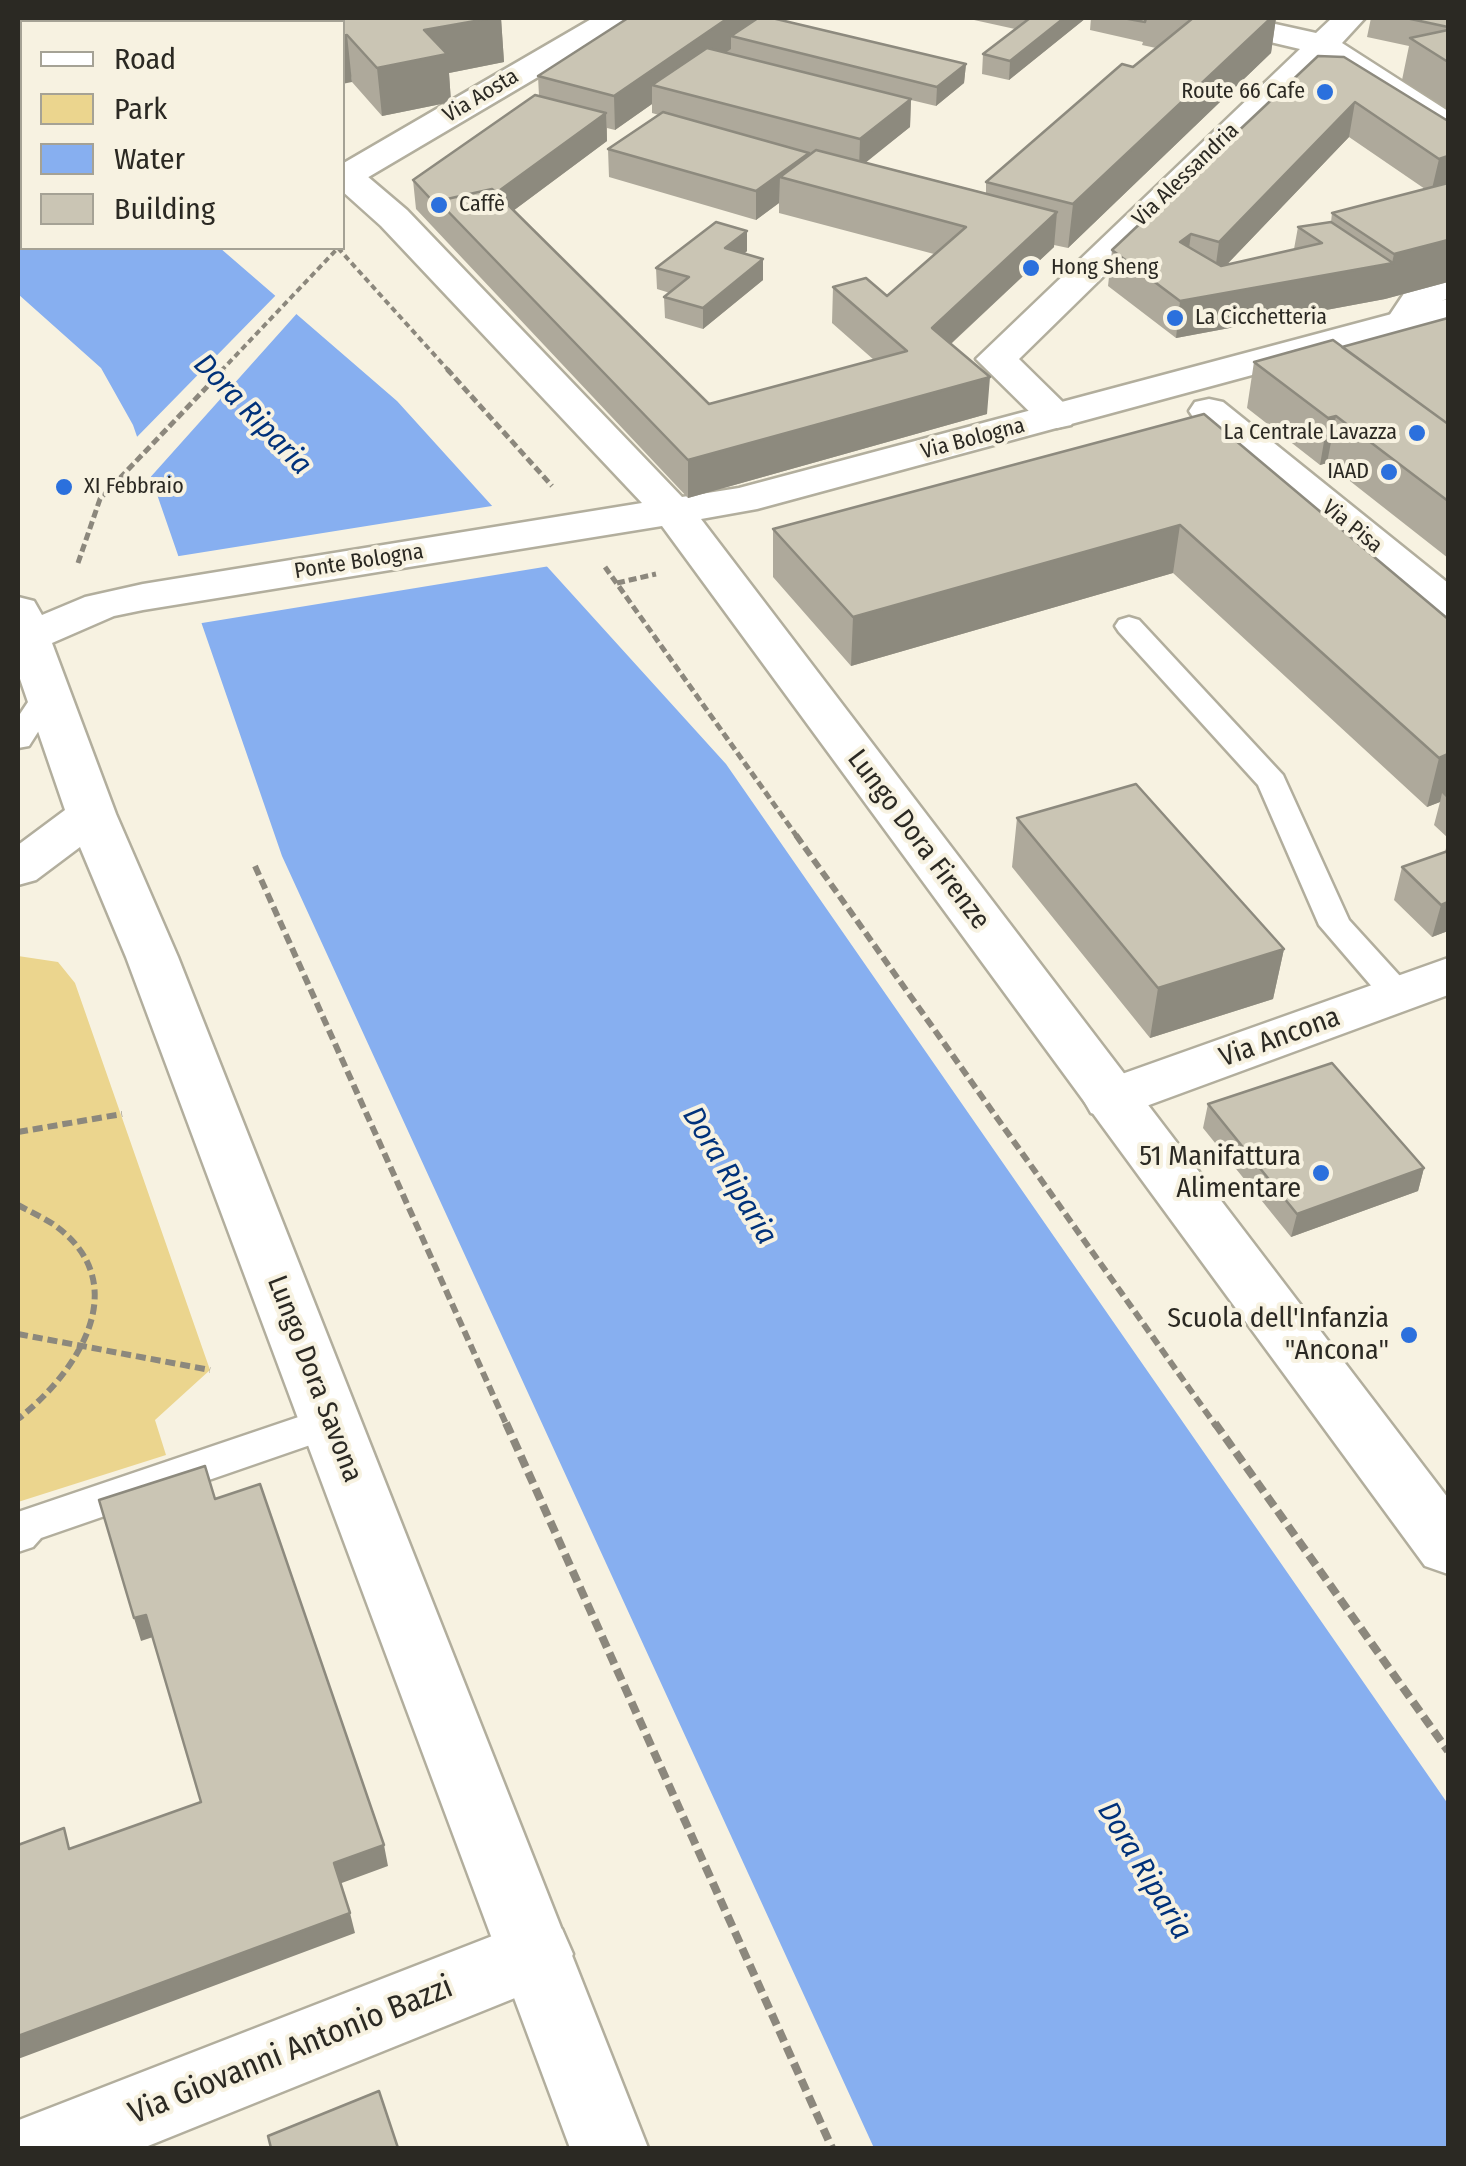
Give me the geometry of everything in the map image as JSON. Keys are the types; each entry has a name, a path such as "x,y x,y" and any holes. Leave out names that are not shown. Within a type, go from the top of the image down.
{"street":[{"name":"Via Aosta","path":"345,173 615,18"},
{"path":"1209,18 1321,44 1448,126"},
{"name":"Via Alessandria","path":"1057,416 996,358 1350,18"},
{"name":"Lungo Dora Firenze","path":"345,173 394,218 674,513 1448,1547"},
{"name":"Via Bologna","path":"1404,322 1420,296 1448,286"},
{"name":"Via Bologna","path":"549,517 674,513 803,486 1448,310"},
{"name":"Via Pisa","path":"1209,411 1448,606"},
{"name":"Ponte Bologna","path":"26,653 102,606 549,517"},
{"name":"Lungo Dora Savona","path":"26,653 147,945 609,2148"},
{"path":"18,869 90,814"},
{"name":"Via Ancona","path":"1111,1099 1448,976"},
{"name":"Via Giovanni Antonio Bazzi","path":"46,2148 536,1954"}],"lane":[{"path":"1129,626 1272,782 1335,924 1398,995"},
{"path":"18,739 26,653"},
{"path":"18,1535 26,1526 331,1422"}],"path":[{"path":"76,570 100,499 336,250"},
{"path":"340,250 534,462 549,517"},
{"path":"601,561 1448,1751"},
{"path":"617,583 662,573"},
{"path":"255,866 832,2148"},
{"path":"18,1132 122,1114"},
{"path":"18,1205 47,1217 78,1244 94,1282 94,1323 74,1366 38,1406 18,1419"},
{"path":"18,1334 210,1370"}],"green space":[{"path":"18,956 58,962 75,983 210,1370 155,1420 166,1455 18,1502"}],"water":[{"name":"Dora Riparia","path":"18,105 20,250 222,250 397,401 726,764 1448,1804 1448,2148 874,2148 282,856 133,425 101,368 18,294"}],"pier":[{"path":"279,292 300,310 147,481 133,441"},
{"path":"498,505 550,566 196,624 173,557"}],"building":[{"path":"492,18 424,30 447,54 377,68 345,35 345,20 249,19"},
{"path":"628,18 728,18 614,96 538,76"},
{"path":"758,18 772,18 966,64 937,87 731,36"},
{"path":"1030,18 1064,18 1010,61 983,54"},
{"path":"1193,18 1271,18 1073,204 986,182 1122,64 1133,67"},
{"path":"1406,18 1448,18 1448,27"},
{"path":"1448,30 1448,62 1410,38"},
{"path":"707,48 911,99 860,139 652,85"},
{"path":"1318,56 1344,57 1448,121 1448,156 1439,159 1355,102 1219,242 1191,234 1180,242 1221,266 1322,243 1298,227 1331,222 1393,263 1180,301 1112,250"},
{"path":"535,95 606,113 496,193 492,189 438,201 439,208 413,180"},
{"path":"663,112 809,153 756,191 608,149"},
{"path":"816,150 1057,212 932,328 990,377 688,460 438,201 492,189 709,404 907,351 833,287 866,278 887,296 966,227 780,177"},
{"path":"1448,183 1448,240 1394,254 1332,213"},
{"path":"716,222 747,231 725,248 763,259 703,308 664,297 689,277 656,268"},
{"path":"1448,318 1448,424 1342,347"},
{"path":"1333,340 1448,424 1448,501 1336,416 1328,418 1254,362"},
{"path":"1204,414 1448,619 1448,754 1439,758 1180,525 853,617 773,529"},
{"path":"1136,784 1284,949 1158,988 1017,818"},
{"path":"1448,851 1448,902 1441,905 1402,867"},
{"name":"51 Manifattura Alimentare","path":"1332,1063 1424,1168 1297,1214 1208,1104"},
{"path":"205,1466 215,1499 260,1484 384,1845 334,1863 350,1913 18,2036 18,1845 64,1828 69,1849 201,1802 146,1615 134,1618 99,1500"},
{"path":"379,2091 398,2148 271,2148 268,2136"}],"place":[{"name":"Route 66 Cafe","path":"1325,92"},
{"name":"Caffè","path":"439,205"},
{"name":"Hong Sheng","path":"1031,268"},
{"name":"La Cicchetteria","path":"1175,318"},
{"name":"La Centrale Lavazza","path":"1417,433"},
{"name":"IAAD","path":"1389,472"},
{"name":"XI Febbraio","path":"64,487"},
{"name":"51 Manifattura Alimentare","path":"1321,1173"},
{"name":"Scuola dell'Infanzia \"Ancona\"","path":"1409,1335"}]}
